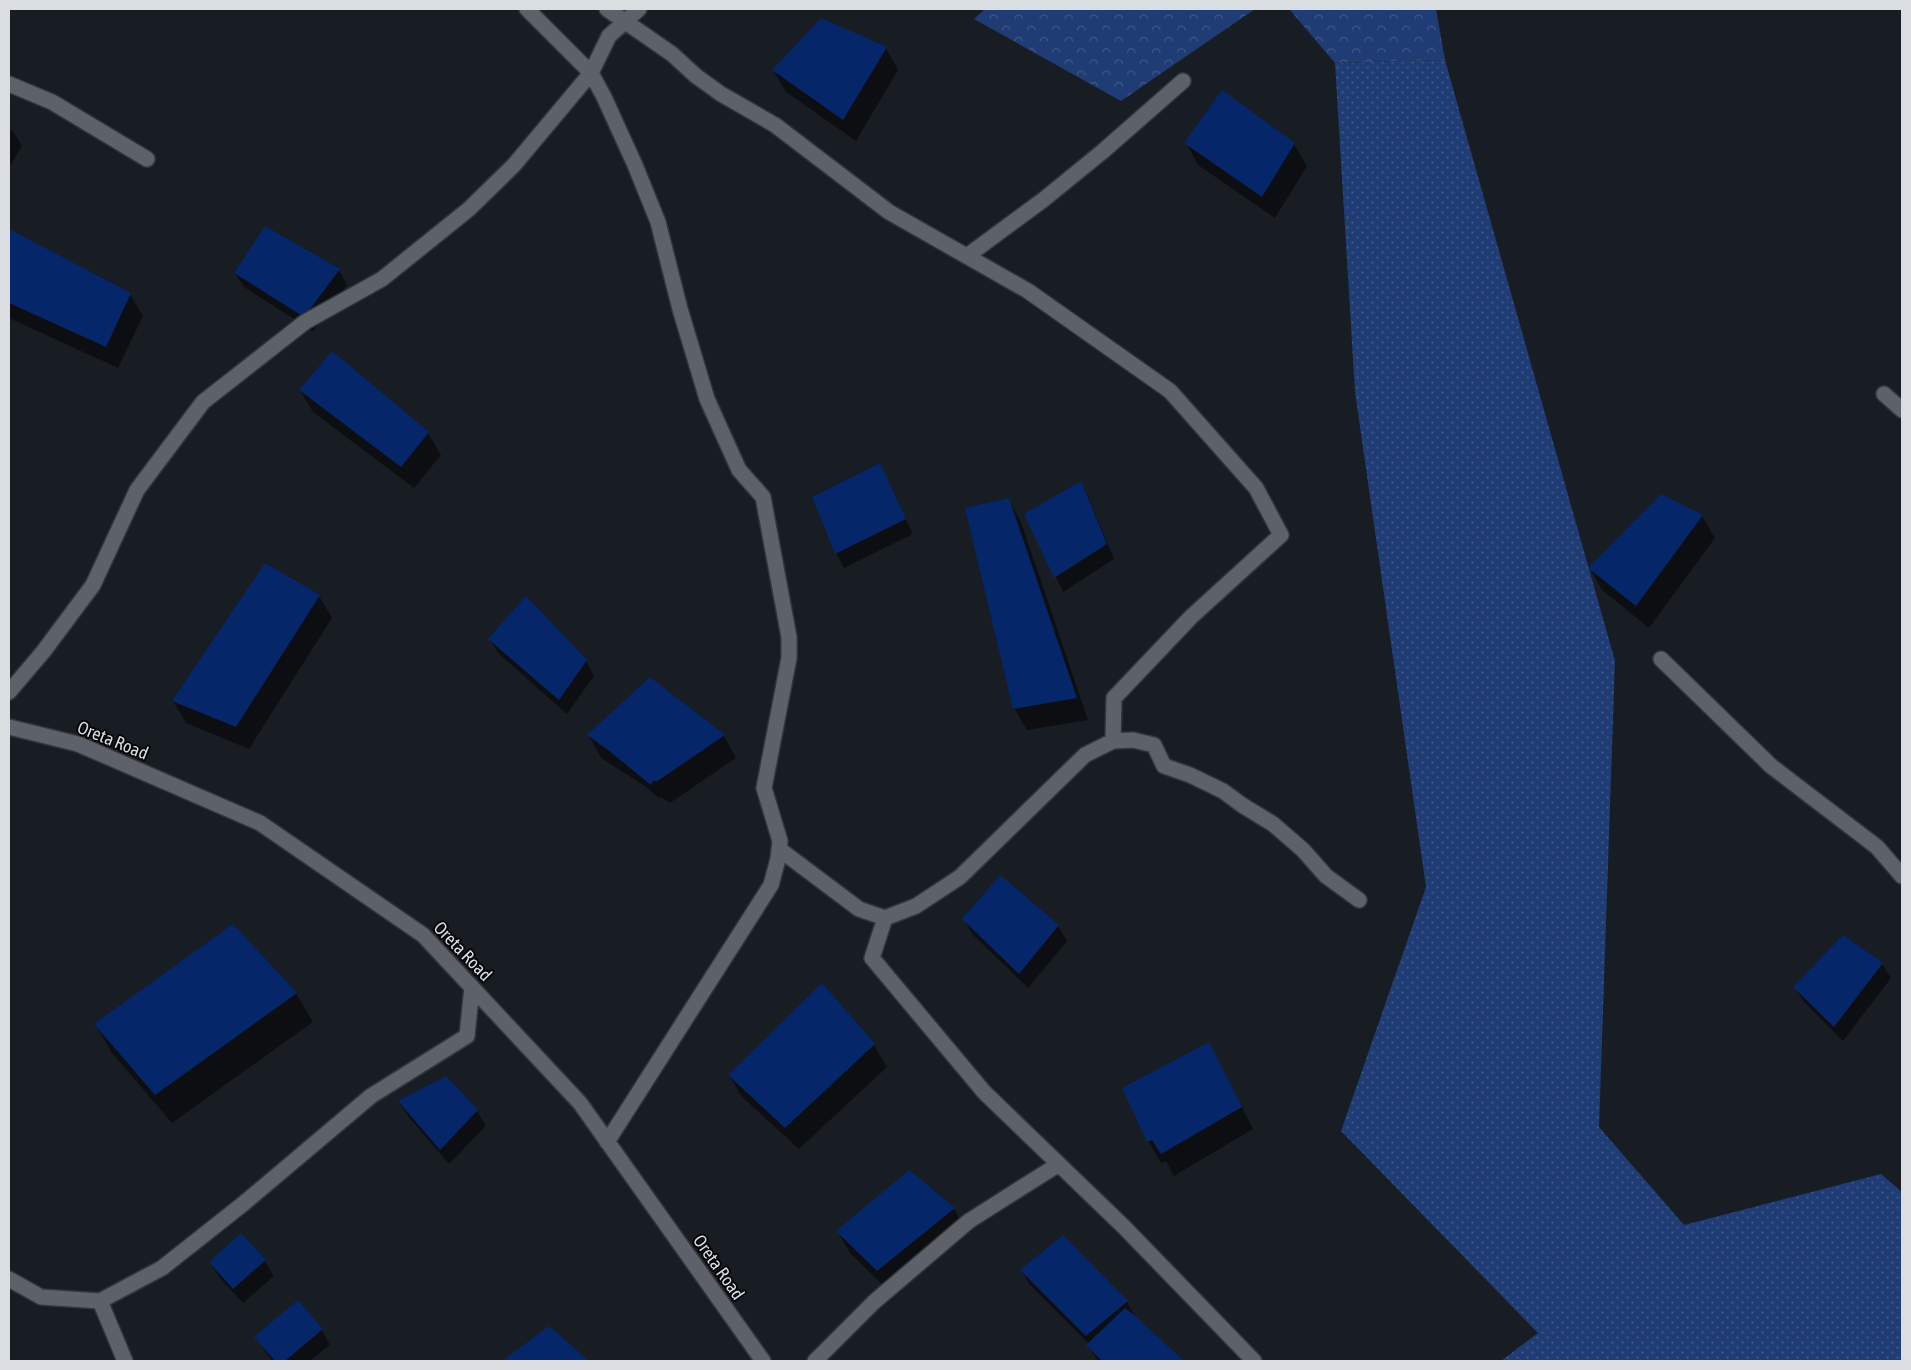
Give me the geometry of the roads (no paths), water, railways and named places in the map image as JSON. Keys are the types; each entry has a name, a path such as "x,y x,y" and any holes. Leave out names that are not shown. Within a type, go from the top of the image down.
{"street":[{"path":"527,9 591,73 635,165 658,222 680,309 707,399 739,470 763,497 789,637 789,658 764,788 780,841 778,859 771,885 607,1142"},
{"path":"607,9 672,54 696,76 720,94 775,125 889,212 1028,292 1170,392 1256,488 1281,535 1191,616 1114,698 1113,741"},
{"path":"9,692 43,652 93,585 137,490 203,402 305,322 382,279 469,209 514,165 591,73 609,36 639,9"},
{"path":"967,256 1043,200 1102,152 1183,81"},
{"path":"9,84 52,102 147,159"},
{"path":"1884,394 1902,410"},
{"path":"1660,659 1771,766 1877,847 1902,876"},
{"name":"Oreta Road","path":"9,726 78,744 260,823 423,935 580,1103 762,1361"},
{"path":"779,849 859,909 885,918 916,906 960,876 1085,755 1113,741 1133,740 1154,745 1164,766 1190,775 1223,791 1273,824 1303,850 1326,876 1359,900"},
{"path":"885,918 872,958 984,1092 1124,1227 1254,1361"},
{"path":"9,1279 40,1297 100,1301 162,1268 243,1204 371,1096 467,1036 472,987"},
{"path":"815,1361 874,1302 969,1221 1059,1164"},
{"path":"100,1301 125,1361"}]}
